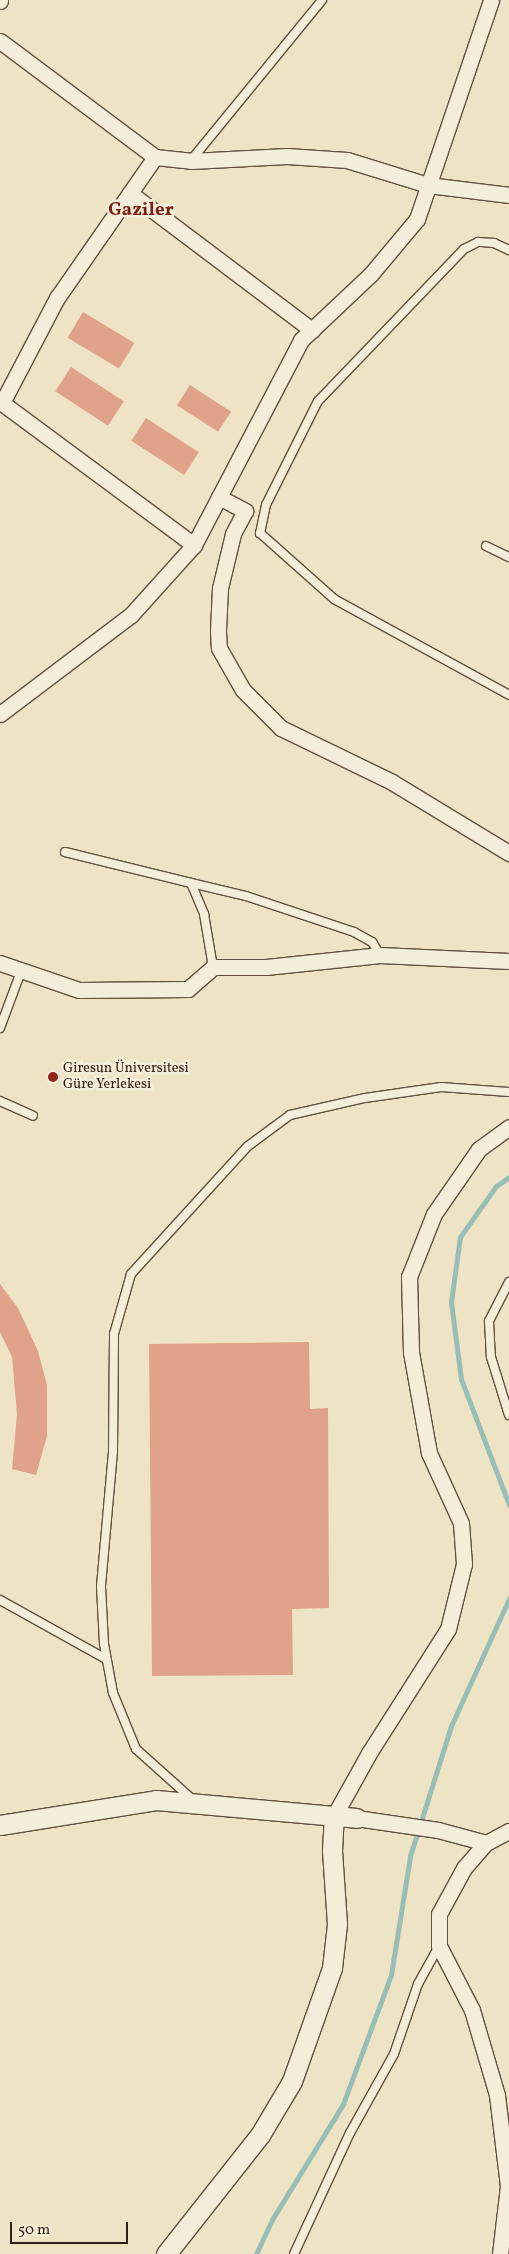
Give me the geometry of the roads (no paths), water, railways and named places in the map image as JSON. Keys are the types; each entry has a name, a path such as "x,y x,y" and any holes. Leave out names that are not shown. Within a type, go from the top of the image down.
{"street":[{"path":"0,714 131,615 194,544 301,340 371,274 417,219 491,0"},
{"path":"0,41 155,157 190,161 287,156 347,160 428,185 509,195"},
{"path":"155,157 57,298 1,403 194,544"},
{"path":"130,193 312,330"},
{"path":"219,497 245,511 233,534 220,588 218,631 219,648 243,690 281,728 392,782 509,853"},
{"path":"0,963 79,990 188,989 213,967 266,967 380,955 509,961"},
{"path":"166,2254 260,2135 295,2072 332,1968 337,1924 332,1851 334,1816 369,1753 448,1629 464,1564 461,1523 429,1453 411,1352 409,1277 434,1214 479,1149 509,1127"},
{"path":"0,1825 156,1800 356,1818 438,1830 486,1843"},
{"path":"500,2254 508,2186 497,2095 472,2010 439,1946 440,1914 464,1868 486,1843 509,1831"}],"lane":[{"path":"190,161 322,0"},
{"path":"509,250 494,243 478,242 464,249 318,401 266,505 260,533 334,599 509,695"},
{"path":"486,546 509,557"},
{"path":"65,852 246,896 354,932 372,942 380,955"},
{"path":"191,882 204,914 213,967"},
{"path":"0,1028 22,969"},
{"path":"198,1804 136,1749 113,1693 106,1659 101,1586 113,1451 114,1334 131,1274 248,1146 290,1114 365,1098 441,1087 509,1092"},
{"path":"0,1101 33,1116"},
{"path":"509,1282 488,1321 491,1357 509,1415"},
{"path":"0,1600 106,1659"},
{"path":"294,2254 350,2133 394,2054 418,1984 439,1946"}],"waterway":[{"path":"509,1177 496,1186 460,1237 451,1302 461,1379 509,1505"},
{"path":"256,2254 273,2218 343,2104 391,1975 410,1856 451,1726 509,1599"}],"place":[{"name":"Giresun Üniversitesi Güre Yerlekesi","path":"53,1077"}],"district":[{"name":"Gaziler","path":"141,211"}]}
